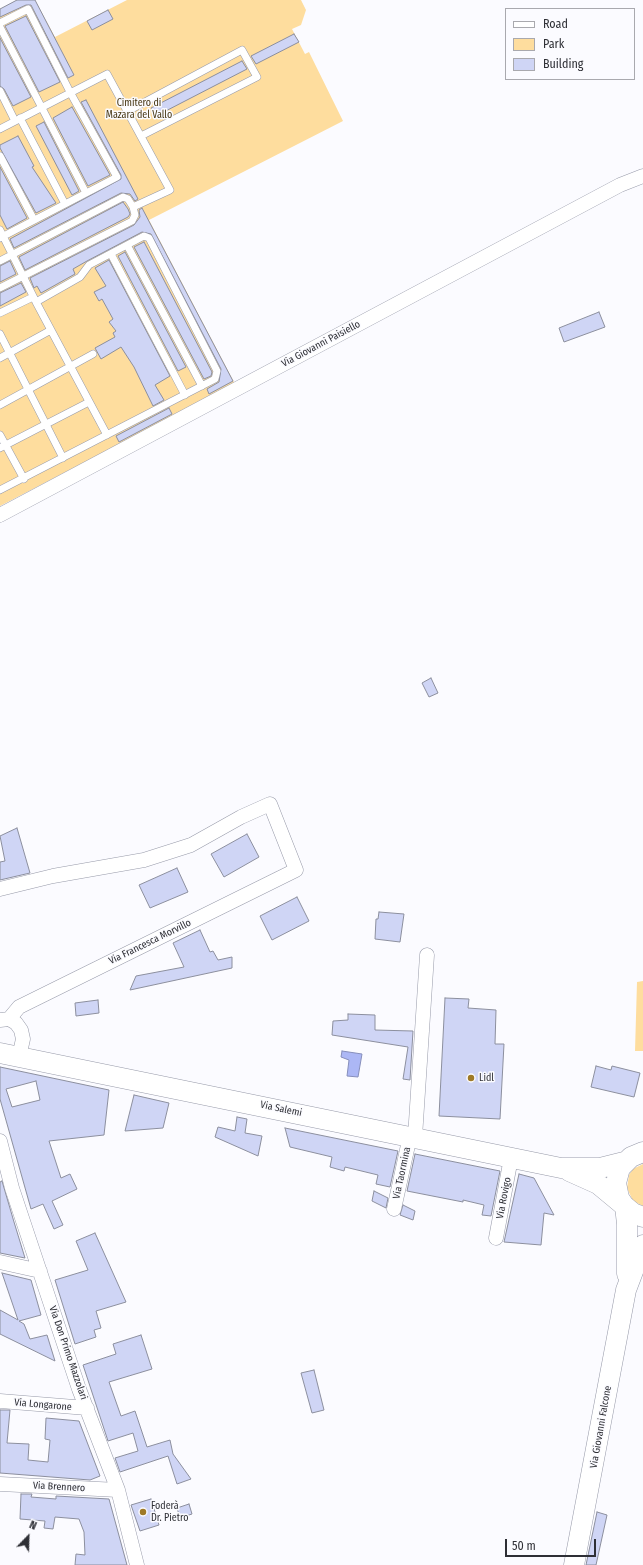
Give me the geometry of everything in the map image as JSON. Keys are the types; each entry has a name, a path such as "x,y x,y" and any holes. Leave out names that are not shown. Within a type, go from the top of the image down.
{"main road":[{"name":"Via Salemi","path":"0,1053 561,1168"},
{"path":"561,1168 600,1168 637,1152"},
{"path":"626,1290 627,1239 624,1205 617,1190 616,1183 620,1168 637,1152"},
{"path":"561,1168 598,1184 633,1213 643,1217"},
{"path":"626,1290 643,1246"},
{"name":"Via Giovanni Falcone","path":"574,1565 626,1290"}],"street":[{"name":"Via Giovanni Paisiello","path":"0,515 620,185 643,176"},
{"name":"Via Francesca Morvillo","path":"0,889 53,876 144,860 191,845 241,817 270,804 296,870 19,1007 4,1019"},
{"name":"Via Taormina","path":"394,1209 412,1137 427,955"},
{"path":"4,1019 16,1022 21,1030 23,1039 19,1057"},
{"name":"Via Don Primo Mazzolari","path":"0,1141 6,1187 40,1271 87,1408 118,1490 137,1565"},
{"name":"Via Rovigo","path":"496,1238 511,1158"},
{"path":"0,1262 40,1271"},
{"name":"Via Longarone","path":"0,1401 87,1408"},
{"name":"Via Brennero","path":"0,1484 118,1490"}],"lane":[{"path":"0,23 28,9 70,92 117,177 34,220 1,235 107,435"},
{"path":"0,27 86,193"},
{"path":"128,111 242,50 258,77 141,136"},
{"path":"0,130 18,119 107,74 170,190 133,207"},
{"path":"0,92 18,119 65,204"},
{"path":"0,156 34,220"},
{"path":"0,261 123,197 128,199 133,207 135,215 132,221 0,288"},
{"path":"0,313 80,277 89,265 144,236 149,238 217,371 215,379 24,479 0,490"},
{"path":"127,245 202,386"},
{"path":"111,254 185,395"},
{"path":"0,358 51,330"},
{"path":"0,334 46,426 64,458"},
{"path":"0,405 94,354"},
{"path":"3,447 46,426 89,402"},
{"path":"0,435 3,447 24,479"}],"green space":[{"name":"Cimitero di Mazara del Vallo","path":"17,0 35,0 55,37 127,0 301,0 306,10 301,25 292,29 305,54 309,52 343,121 149,220 235,384 0,506 0,9"},
{"path":"643,981 643,1051 635,1051 637,982"},
{"path":"643,1164 643,1206 633,1201 627,1188 629,1175 633,1169"}],"water":[{"path":"342,1051 362,1054 358,1077 347,1076 349,1060 341,1057"}],"building":[{"path":"17,0 35,0 74,75 68,78 31,5 26,5 0,17 0,9"},
{"path":"108,10 113,19 92,30 87,21"},
{"path":"26,16 60,82 39,92 5,26"},
{"path":"294,34 299,42 256,64 251,56"},
{"path":"0,38 31,97 13,106 4,89 0,86"},
{"path":"242,61 247,69 156,116 151,108"},
{"path":"86,100 138,199 135,201 130,194 121,193 14,248 10,239 121,179 121,175 81,102"},
{"path":"72,107 110,175 88,186 53,118"},
{"path":"44,122 79,191 72,195 36,126"},
{"path":"18,136 34,166 32,167 56,203 36,213 0,148 0,145"},
{"path":"0,167 27,218 7,229 0,215"},
{"path":"123,202 130,214 128,217 25,270 19,257"},
{"path":"142,208 233,381 209,394 207,389 219,382 221,369 151,234 142,232 87,261 73,269 75,274 41,293 37,286 34,288 30,278 134,225 140,217 139,210"},
{"path":"144,242 212,372 211,376 204,379 134,247"},
{"path":"125,252 186,367 178,371 118,256"},
{"path":"109,260 170,376 155,385 164,400 153,406 134,367 121,347 101,359 95,348 115,337 113,333 116,331 109,322 113,319 102,299 99,301 94,292 106,286 95,268"},
{"path":"10,261 16,274 0,282 0,266"},
{"path":"21,283 26,292 0,306 0,293"},
{"path":"599,312 605,327 564,342 559,328"},
{"path":"169,408 172,414 119,442 116,436"},
{"path":"431,678 438,693 429,697 422,683"},
{"path":"17,828 30,873 0,880 0,862 5,861 0,836"},
{"path":"247,834 259,857 224,877 211,854"},
{"path":"177,868 188,892 150,908 139,885"},
{"path":"297,897 309,921 272,940 260,916"},
{"path":"379,912 404,914 400,942 375,939 376,919 378,919"},
{"path":"200,930 210,952 213,951 218,960 232,957 232,968 130,990 136,976 184,967 173,943"},
{"name":"Lidl","path":"445,998 469,999 468,1008 496,1010 495,1044 504,1044 500,1119 439,1116"},
{"path":"98,1000 99,1013 76,1016 75,1003"},
{"path":"348,1014 375,1015 375,1030 413,1031 410,1080 403,1079 408,1047 332,1035 333,1021 348,1020"},
{"path":"596,1066 611,1070 612,1066 640,1073 634,1097 591,1087"},
{"path":"0,1067 109,1090 104,1135 49,1141 61,1178 70,1174 77,1189 52,1201 63,1225 54,1229 43,1204 31,1209 0,1099","holes":["36,1081 40,1100 12,1107 6,1089"]},
{"path":"134,1095 169,1103 163,1128 125,1131"},
{"path":"237,1117 247,1119 245,1133 262,1136 258,1156 215,1137 218,1127 235,1131"},
{"path":"285,1128 398,1151 390,1187 376,1184 378,1175 345,1167 344,1171 330,1167 332,1157 290,1147"},
{"path":"415,1154 500,1171 491,1216 482,1215 484,1205 407,1191"},
{"path":"519,1174 534,1178 554,1215 544,1213 541,1245 504,1242"},
{"path":"2,1181 25,1258 0,1253 0,1182"},
{"path":"374,1191 388,1198 386,1208 372,1201"},
{"path":"403,1205 415,1211 413,1220 400,1215"},
{"path":"95,1233 126,1302 96,1311 101,1328 94,1330 96,1337 75,1344 55,1280 88,1270 76,1241"},
{"path":"2,1273 31,1280 41,1315 19,1321 24,1324 30,1339 47,1335 55,1361 0,1334 0,1310 18,1320"},
{"path":"141,1335 152,1369 109,1382 121,1416 135,1411 147,1447 170,1440 173,1454 191,1479 177,1484 168,1456 120,1472 115,1458 138,1451 133,1433 108,1441 83,1365 116,1354 113,1344"},
{"path":"314,1370 324,1410 312,1413 301,1373"},
{"path":"0,1410 10,1410 7,1443 29,1444 28,1460 48,1462 50,1440 45,1439 46,1418 79,1421 100,1476 90,1480 0,1473"},
{"path":"21,1494 32,1494 31,1497 56,1499 56,1496 109,1499 127,1565 75,1565 76,1554 85,1555 84,1532 79,1519 55,1517 53,1529 44,1528 45,1521 20,1519"},
{"name":"Foderà Dr. Pietro","path":"151,1499 159,1525 140,1531 131,1505"},
{"path":"189,1504 192,1514 180,1518 177,1508"},
{"path":"597,1512 607,1515 596,1565 586,1565"}],"place":[{"name":"Lidl","path":"471,1078"},
{"name":"Foderà Dr. Pietro","path":"143,1512"}]}
